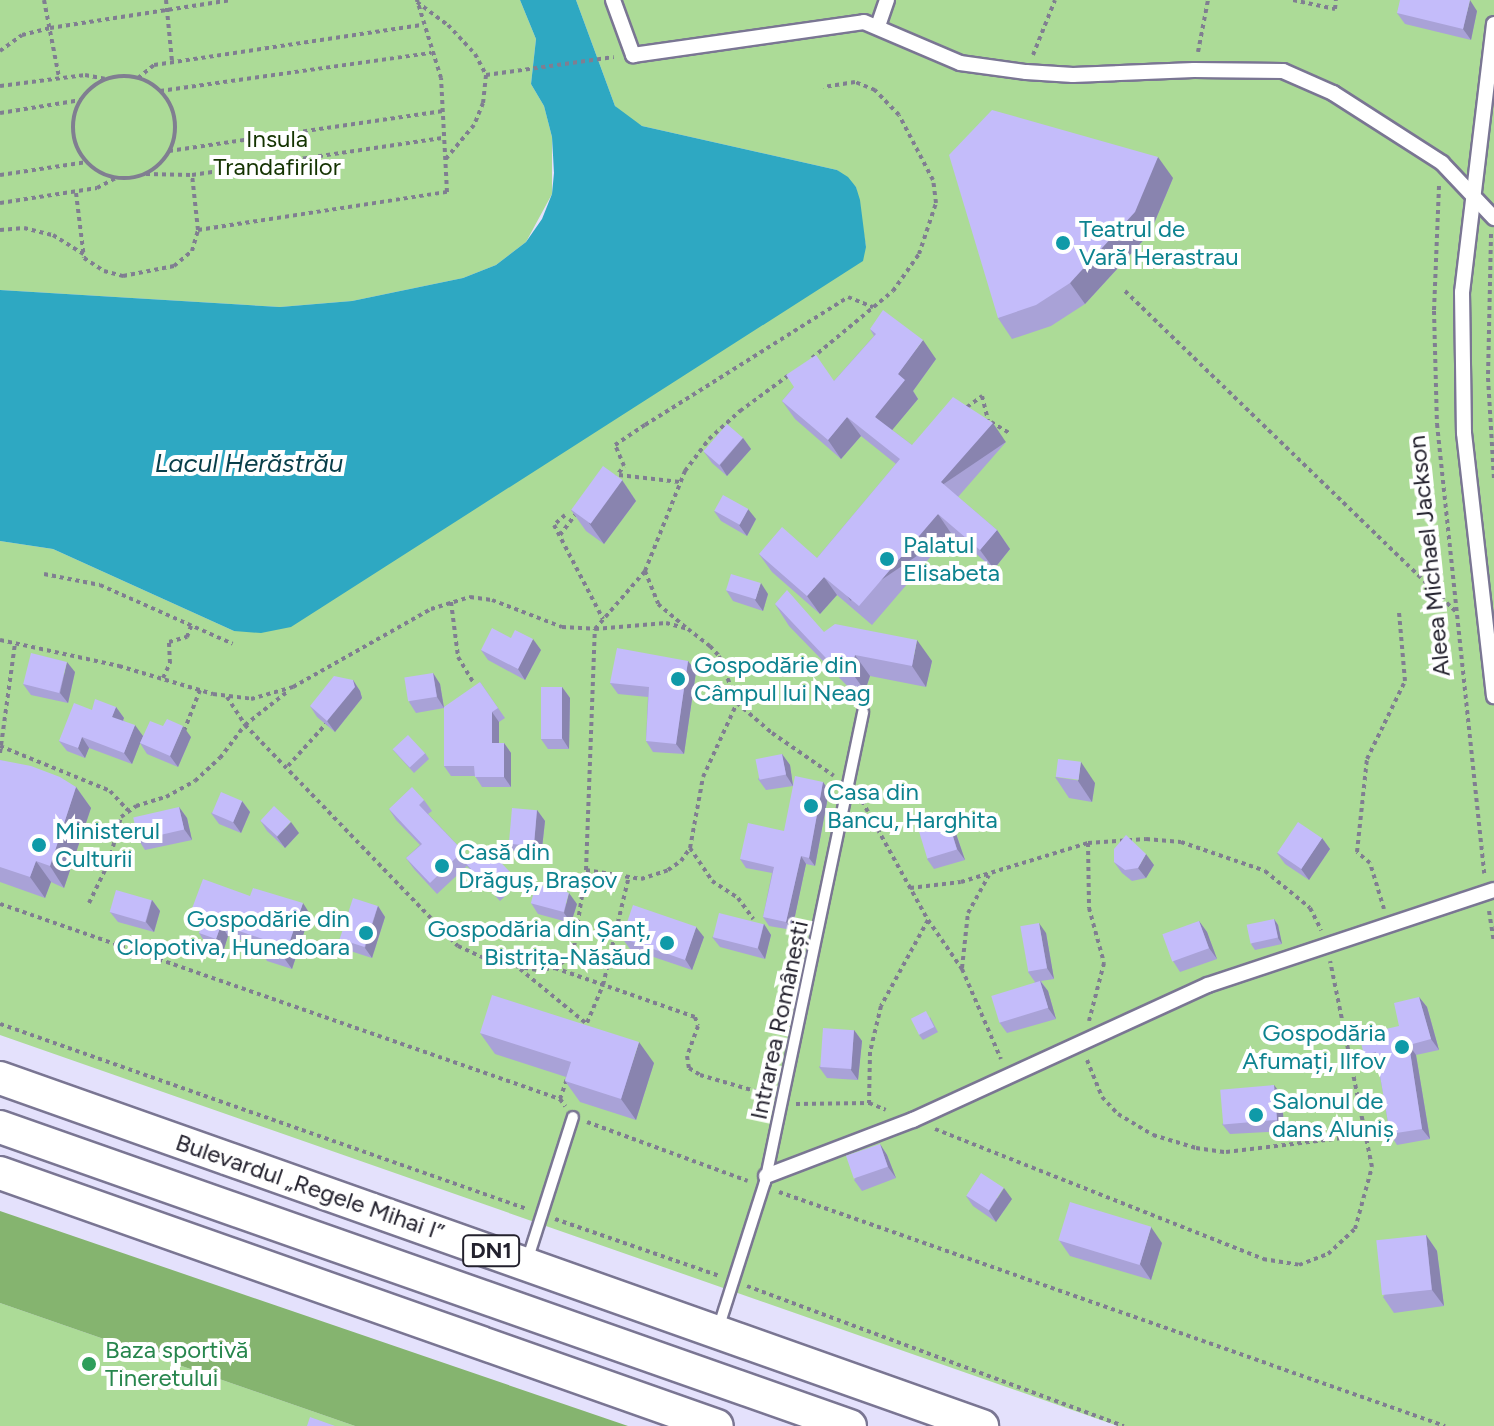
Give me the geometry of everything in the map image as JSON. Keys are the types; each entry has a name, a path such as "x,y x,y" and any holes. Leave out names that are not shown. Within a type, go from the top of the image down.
{"main road":[{"name":"Bulevardul „Regele Mihai I”","path":"0,1078 982,1426"},
{"name":"Bulevardul „Regele Mihai I”","path":"0,1127 850,1426"},
{"path":"0,1173 717,1426"}],"street":[{"path":"613,0 633,55 853,22 878,26 960,63 1026,72 1073,75 1265,68 1299,76 1333,93 1442,163 1494,216"},
{"path":"878,26 887,0"},
{"name":"Aleea Michael Jackson","path":"1494,24 1462,292 1464,433 1494,696"},
{"path":"764,1181 913,1120 1208,985 1388,923 1490,892"}],"lane":[{"name":"Intrarea Românești","path":"717,1332 764,1181 863,712"},
{"path":"526,1263 573,1117"}],"path":[{"path":"44,0 59,77"},
{"path":"166,0 172,62"},
{"path":"0,51 22,35 50,28 230,0"},
{"path":"1026,72 1055,0"},
{"path":"1194,70 1208,0"},
{"path":"1293,0 1335,9 1336,0"},
{"path":"198,230 447,192 441,78 417,1"},
{"path":"417,1 448,25 475,54 486,75 483,103 474,125 444,161"},
{"path":"138,78 154,65 423,25"},
{"path":"160,91 431,53"},
{"path":"486,75 605,59"},
{"path":"0,86 85,75 106,79 138,78 160,91 173,111 176,126 169,151 155,168 144,174"},
{"path":"106,79 92,87 81,100 73,129 76,144 87,162 95,169 118,177"},
{"path":"555,968 567,959 574,947 586,870 595,629 645,571 680,482 709,439 893,291 919,254 936,203 933,180 899,115 875,90 855,82 823,87"},
{"path":"0,113 81,100"},
{"path":"169,151 443,111"},
{"path":"0,203 76,193 97,188 118,177 192,175 442,138"},
{"path":"0,175 87,162"},
{"name":"Aleea Michael Jackson","path":"1442,163 1435,223 1437,424 1494,942"},
{"path":"0,230 24,228 53,235 104,271 123,276 174,266 192,251 198,230 192,175"},
{"path":"76,193 83,254"},
{"path":"1494,216 1488,378 1494,479"},
{"path":"1125,291 1457,612"},
{"path":"610,482 619,475 624,460 615,445 645,425 848,297 874,308"},
{"path":"956,416 982,396 988,420"},
{"path":"967,407 1011,434"},
{"path":"619,475 630,479 680,482"},
{"path":"560,535 582,506"},
{"path":"565,515 554,525 603,619"},
{"path":"645,571 658,604 719,656 737,703 829,774 850,780 928,920 962,969 1008,1075"},
{"path":"44,574 100,585 233,644"},
{"path":"89,903 109,862 118,823 128,810 166,797 195,781 220,758 245,725 293,687 431,609 470,597 492,600 562,627 595,629 666,623 688,629"},
{"path":"451,602 458,657 474,684"},
{"path":"1388,923 1370,863 1357,852 1367,759 1405,681 1399,612"},
{"path":"163,678 170,663 169,642 187,637 191,626"},
{"path":"0,640 163,678 227,697 266,697 293,687"},
{"path":"15,643 1,749 110,791 128,810"},
{"path":"183,733 200,690"},
{"path":"227,697 245,725 288,766 458,946 493,962 518,968 555,968 603,985"},
{"path":"586,870 641,879 668,870 690,848 699,788 737,703"},
{"path":"288,766 326,724"},
{"path":"1088,843 1089,908 1104,963 1083,1042 1091,1075 1102,1097 1133,1125 1153,1135 1226,1152 1367,1135"},
{"path":"690,848 712,881 738,898 753,919"},
{"path":"962,969 968,913 991,873"},
{"path":"580,1040 603,985 629,876"},
{"path":"0,904 560,1099 573,1117 764,1181 1445,1426"},
{"path":"869,1103 870,1052 881,1006 928,920"},
{"path":"518,968 587,1024"},
{"path":"0,1024 734,1281 1124,1426"},
{"path":"560,1099 568,1077"}],"green space":[{"name":"Insula Trandafirilor","path":"0,0 520,0 536,39 531,84 544,106 552,137 552,194 526,242 496,265 463,278 352,301 280,307 0,290"},
{"path":"576,0 1494,0 1494,1426 1118,1426 0,1035 0,541 53,549 234,631 866,247 856,187 837,170 642,126 626,117 615,106"},
{"path":"0,1211 628,1426 355,1426 0,1303"},
{"name":"Baza sportivă Tineretului","path":"0,1303 355,1426 0,1426"}],"water":[{"name":"Lacul Herăstrău","path":"520,0 576,0 615,106 642,126 837,170 848,177 856,187 860,200 866,247 863,261 291,627 261,633 234,631 53,549 0,541 0,290 280,307 352,301 463,278 496,265 526,242 542,219 552,194 554,173 552,137 544,106 531,84 536,39"}],"building":[{"path":"1400,0 1470,0 1463,29 1397,13"},
{"name":"Teatrul de Vară Herastrau","path":"992,110 1158,157 1135,212 1070,283 1036,305 998,318 949,155"},
{"path":"883,310 923,340 898,374 905,380 875,417 912,445 953,397 993,423 941,482 997,530 980,550 938,514 859,606 824,577 807,596 759,554 782,527 817,558 900,459 847,417 828,440 782,401 794,387 786,375 816,355 834,381 876,334 870,329"},
{"path":"727,424 743,438 719,465 703,451"},
{"path":"603,466 622,480 591,524 571,510"},
{"path":"723,495 748,509 740,525 714,511"},
{"path":"731,574 761,583 756,599 726,590"},
{"path":"787,590 824,632 835,624 917,640 912,666 855,655 850,670 841,674 775,604"},
{"path":"492,628 511,638 515,630 533,639 518,669 481,650"},
{"path":"617,648 688,661 676,744 646,741 649,687 610,683"},
{"path":"31,653 67,662 59,693 23,684"},
{"path":"433,673 437,697 408,701 404,678"},
{"path":"334,676 353,680 355,687 327,721 310,706"},
{"path":"480,682 498,708 492,712 492,743 504,743 504,777 475,777 474,766 444,766 444,707"},
{"path":"541,687 562,687 562,739 541,739"},
{"path":"95,699 116,707 112,717 135,725 124,753 82,737 78,748 59,741 74,703 92,710"},
{"path":"167,719 183,726 170,756 140,743 150,721 163,726"},
{"path":"408,735 425,753 410,768 393,749"},
{"path":"782,754 786,775 760,780 755,759"},
{"path":"1058,759 1081,762 1079,780 1056,777"},
{"name":"Ministerul Culturii","path":"0,760 31,766 76,787 50,866 36,861 30,877 0,867"},
{"path":"795,776 823,782 809,858 801,856 786,922 763,917 774,867 740,859 748,823 784,831"},
{"path":"412,787 424,800 419,805 463,851 430,883 406,858 422,844 389,809"},
{"path":"221,792 242,801 233,822 212,813"},
{"path":"274,806 291,822 277,836 260,821"},
{"path":"179,807 184,829 138,840 133,818"},
{"path":"512,808 537,810 534,846 509,844"},
{"path":"947,817 957,850 927,859 917,826"},
{"path":"1298,822 1322,838 1301,869 1277,853"},
{"path":"1126,835 1146,854 1138,868 1125,870 1114,862 1114,849"},
{"path":"484,845 515,877 497,895 465,863"},
{"path":"203,879 250,896 253,888 303,903 284,958 260,950 263,939 221,925 216,939 199,933 204,919 190,914"},
{"path":"536,884 569,893 564,912 531,903"},
{"path":"116,890 152,900 145,922 110,912"},
{"path":"353,898 378,906 364,947 340,939"},
{"name":"Gospodăria din Șanț, Bistrița-Năsăud","path":"633,905 696,927 685,960 622,938"},
{"path":"719,913 764,924 758,948 713,937"},
{"path":"1274,919 1278,938 1251,943 1247,925"},
{"path":"1199,921 1209,948 1172,962 1162,934"},
{"path":"1039,923 1047,968 1028,972 1020,926"},
{"path":"1040,981 1048,1008 999,1023 991,996"},
{"path":"492,995 639,1042 621,1099 565,1081 571,1062 480,1033"},
{"path":"1419,997 1431,1039 1409,1045 1422,1129 1390,1134 1376,1052 1364,1055 1359,1035 1399,1026 1394,1003"},
{"path":"926,1011 934,1027 919,1035 911,1019"},
{"path":"823,1028 854,1030 851,1069 820,1067"},
{"name":"Salonul de dans Aluniș","path":"1274,1085 1277,1120 1223,1125 1220,1090"},
{"path":"880,1144 888,1167 854,1178 846,1156"},
{"path":"981,1173 1004,1188 989,1210 966,1196"},
{"path":"1070,1202 1151,1227 1140,1265 1058,1240"},
{"path":"1426,1235 1432,1290 1382,1295 1376,1240"},
{"path":"310,1417 335,1426 307,1426"}],"place":[{"name":"Teatrul de Vară Herastrau","path":"1063,243"},
{"name":"Palatul Elisabeta","path":"887,559"},
{"name":"Gospodărie din Câmpul lui Neag","path":"678,679"},
{"name":"Casa din Bancu, Harghita","path":"811,806"},
{"name":"Ministerul Culturii","path":"39,845"},
{"name":"Casă din Drăguș, Brașov","path":"442,866"},
{"name":"Gospodărie din Clopotiva, Hunedoara","path":"366,933"},
{"name":"Gospodăria din Șanț, Bistrița-Năsăud","path":"667,943"},
{"name":"Gospodăria Afumați, Ilfov","path":"1402,1047"},
{"name":"Salonul de dans Aluniș","path":"1256,1115"},
{"name":"Baza sportivă Tineretului","path":"89,1364"}]}
